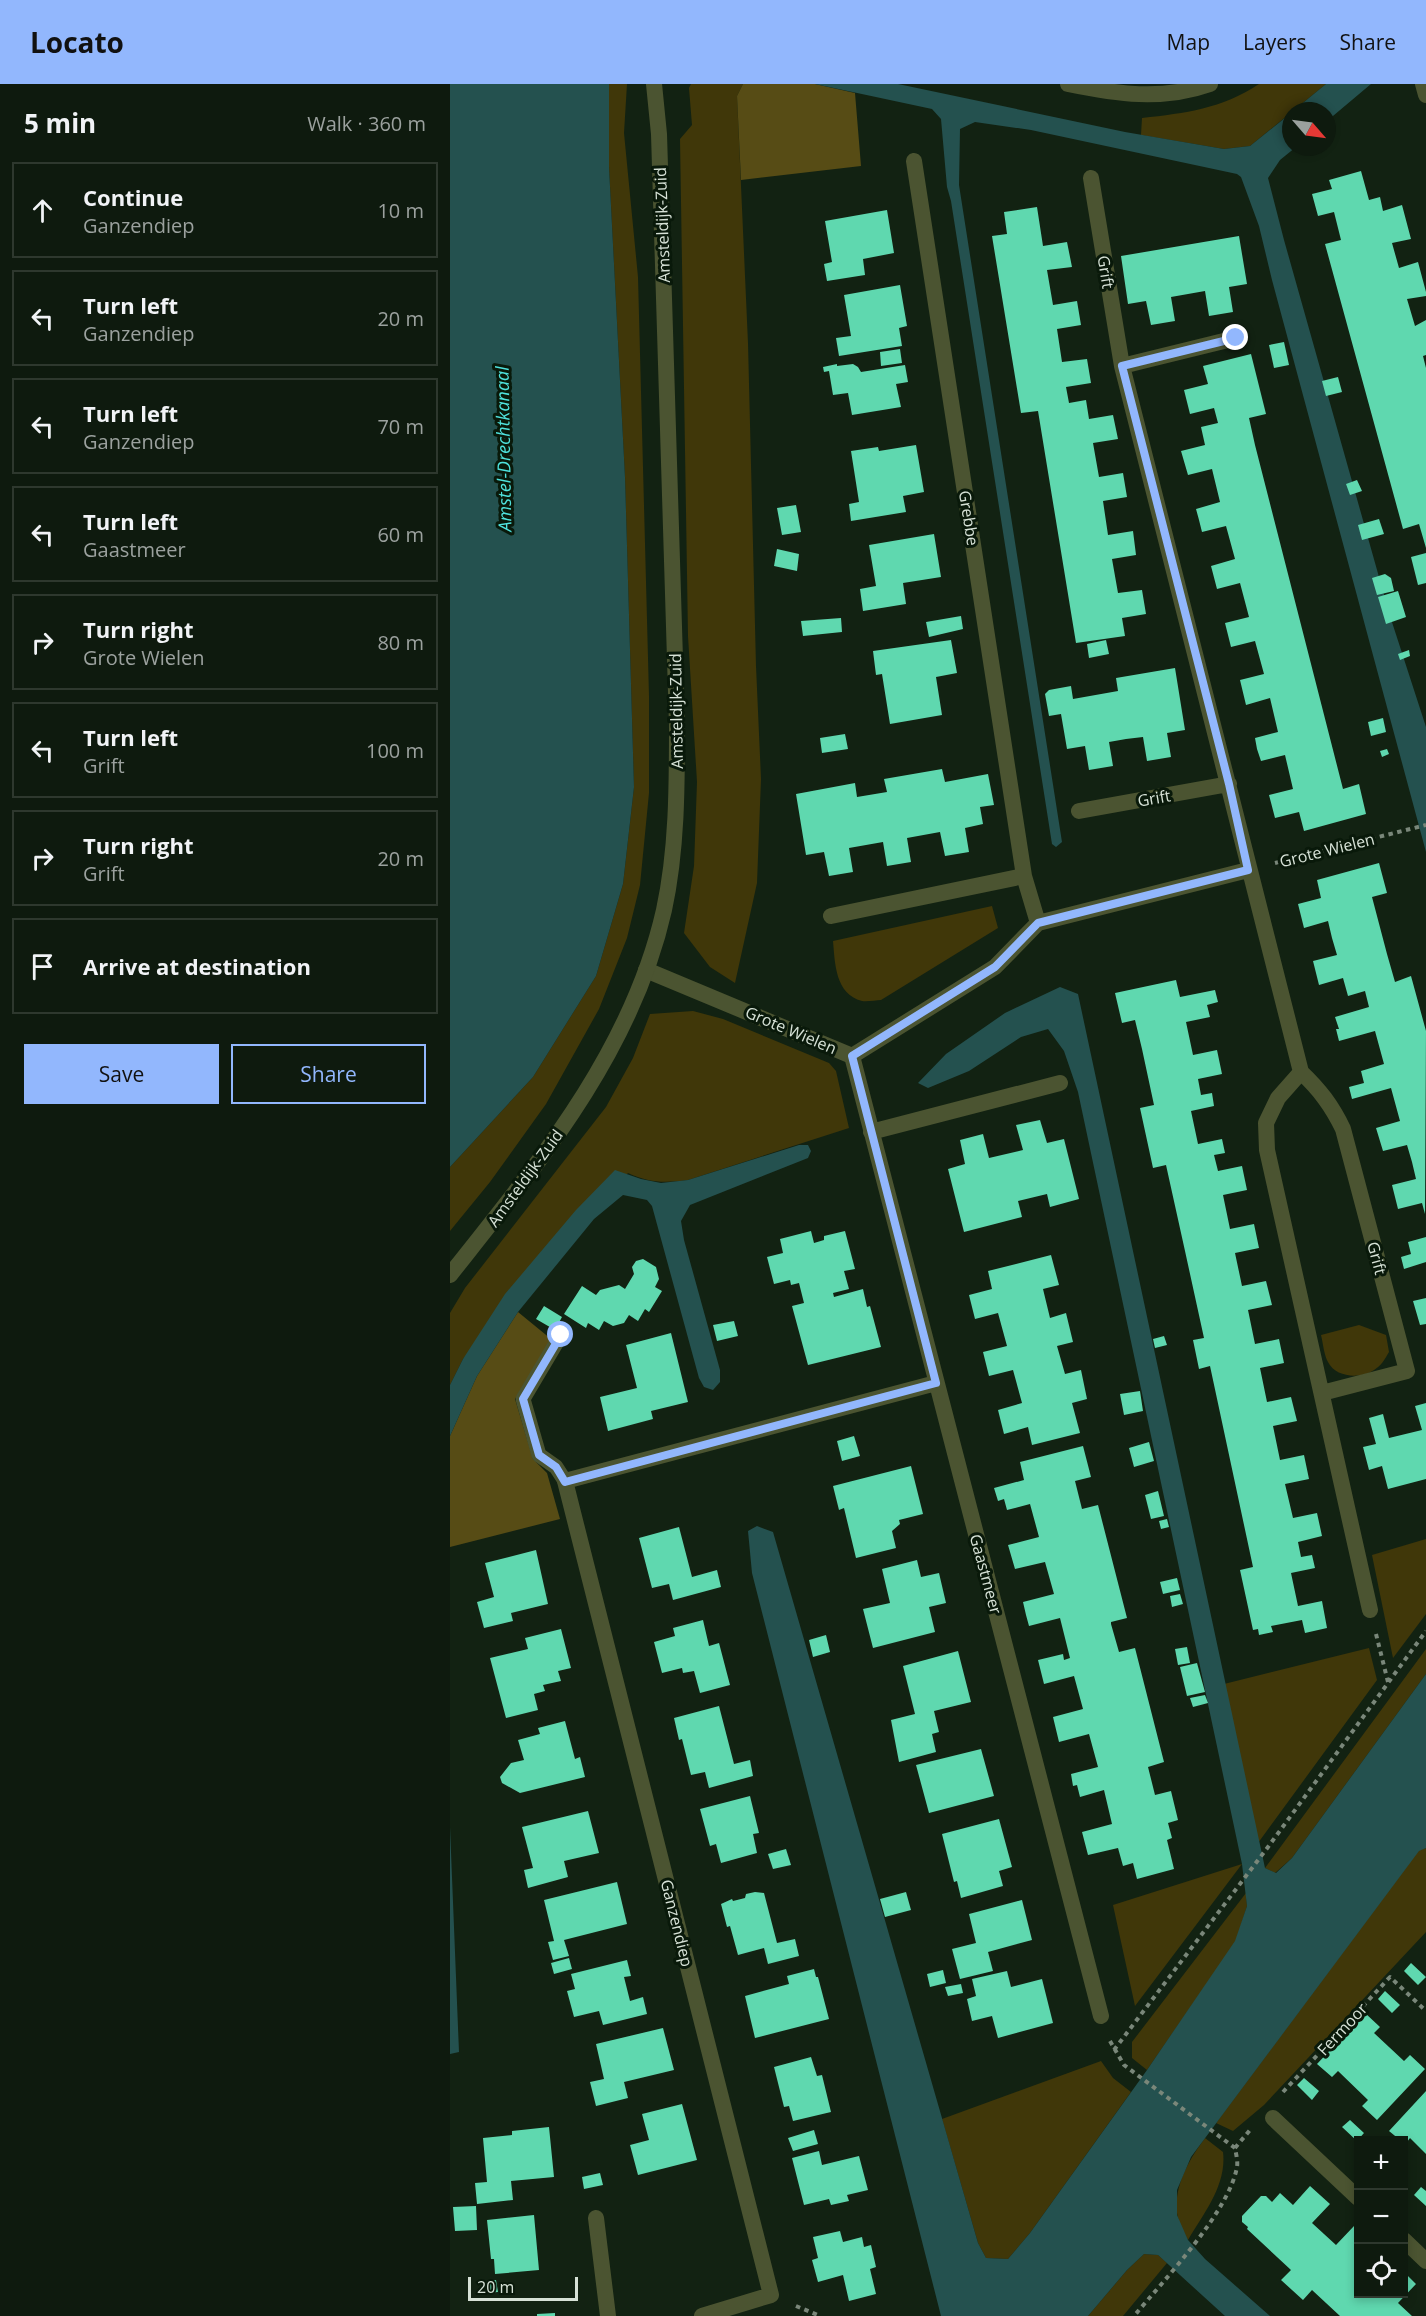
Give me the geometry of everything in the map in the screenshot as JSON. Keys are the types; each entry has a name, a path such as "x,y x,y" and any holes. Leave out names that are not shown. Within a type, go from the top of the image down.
{"street":[{"name":"Amsteldijk-Zuid","path":"450,1275 525,1182 590,1087 629,1013 646,970 663,912 671,867 677,789 677,713 659,134 654,84"},
{"path":"1068,84 1144,96 1190,91 1210,84"},
{"path":"1423,84 1426,95"},
{"name":"Grebbe","path":"914,160 1024,876 1038,923"},
{"name":"Grift","path":"1091,178 1122,366 1301,1072 1321,1091 1333,1108 1343,1129 1407,1371 1322,1393"},
{"path":"1122,366 1236,338"},
{"name":"Grift","path":"1079,811 1229,784"},
{"path":"1038,923 1248,870"},
{"path":"831,916 1024,876"},
{"name":"Grote Wielen","path":"646,970 852,1056 995,967 1038,923"},
{"name":"Gaastmeer","path":"852,1056 1101,2016"},
{"path":"1301,1072 1278,1098 1266,1123 1267,1150 1370,1610"},
{"path":"871,1132 1060,1083"},
{"path":"565,1482 936,1383"},
{"name":"Ganzendiep","path":"565,1482 771,2295 702,2316"},
{"path":"1273,2118 1354,2193"},
{"path":"596,2218 608,2316"},
{"path":"1408,2243 1426,2259"}],"lane":[{"name":"Ganzendiep","path":"561,1335 523,1399 539,1455 556,1467 565,1482"}],"path":[{"name":"Grote Wielen","path":"1248,870 1426,825"},
{"path":"1370,1610 1388,1682"},
{"path":"1114,2050 1268,1847 1426,1631"},
{"name":"Fermoor","path":"1276,2099 1390,1977 1426,2011"},
{"path":"1101,2016 1106,2034 1124,2065 1235,2148 1237,2165 1222,2204 1171,2272 1134,2316"}],"shaded area":[{"path":"609,84 627,84 624,133 638,277 649,696 649,793 640,885 627,938 599,1009 546,1104 490,1182 450,1231 450,1167 533,1077 596,976 623,884 634,787 625,477 609,167"},
{"path":"691,84 743,84 737,96 748,343 761,779 757,883 735,983 710,967 684,933 694,866 697,782 688,636 680,139 692,125 689,88"},
{"path":"743,84 815,84 855,93 861,166 741,180 737,96"},
{"path":"1259,84 1326,84 1304,102 1282,102 1282,120 1250,146 1224,149 1141,135 1142,118 1203,109"},
{"path":"992,906 998,928 881,1000 862,1001 846,992 841,985 836,968 833,941"},
{"path":"693,1011 723,1019 829,1063 836,1071 849,1128 688,1180 657,1181 628,1173 463,1359 450,1385 450,1313 465,1288 606,1107 633,1058 650,1014"},
{"path":"518,1312 551,1339 515,1399 533,1459 547,1473 560,1519 450,1547 450,1436 477,1376"},
{"path":"1359,1325 1386,1335 1389,1352 1379,1366 1369,1373 1356,1376 1343,1374 1328,1362 1321,1335"},
{"path":"1426,1539 1426,1614 1393,1658 1372,1555"},
{"path":"1369,1648 1377,1680 1258,1843 1224,1684"},
{"path":"1426,1649 1426,1674 1292,1858 1275,1873 1265,1868"},
{"path":"1426,1848 1426,1932 1264,2105 1233,2131 1216,2123 1419,1850"},
{"path":"1242,1864 1135,2006 1113,1905"},
{"path":"1246,1893 1247,1906 1236,1941 1147,2070 1132,2058 1132,2042"},
{"path":"1101,2061 1113,2078 1131,2092 1030,2233 1008,2259 986,2258 978,2243 942,2119"},
{"path":"1205,2138 1223,2152 1221,2176 1213,2198 1188,2240 1178,2216 1178,2193 1188,2164"},
{"path":"1144,2254 1158,2255 1167,2263 1123,2316 1088,2316 1127,2270"}],"water":[{"name":"Amstel-Drechtkanaal","path":"450,84 609,84 609,167 625,477 634,787 623,884 596,976 533,1077 450,1167"},
{"path":"815,84 898,84 1125,132 1224,149 1250,146 1282,120 1282,156 1285,156 1268,178 1390,616 1426,727 1426,852 1259,226 1241,177 1237,174 1031,130 975,122 960,129 959,185 1062,842 1056,847 1052,844 947,187 941,119 932,109"},
{"path":"1326,84 1371,84 1336,113 1336,102 1304,102"},
{"path":"1060,987 1078,994 1265,1868 1276,1873 1292,1858 1426,1674 1426,1848 1419,1851 1191,2157 1177,2190 1177,2215 1188,2240 1205,2259 1270,2316 1225,2316 1158,2255 1144,2254 1127,2270 1088,2316 941,2316 752,1573 748,1531 757,1526 773,1532 978,2243 986,2258 1008,2259 1030,2233 1147,2070 1235,1941 1247,1906 1242,1864 1078,1092 1064,1051 1048,1029 1021,1037 969,1071 928,1088 918,1083 946,1054 1005,1013"},
{"path":"799,1145 808,1145 811,1151 808,1158 690,1205 681,1221 684,1240 720,1370 720,1382 713,1390 704,1387 699,1378 652,1206 647,1200 623,1195 594,1219 518,1312 477,1376 450,1436 450,1385 463,1359 505,1294 576,1210 615,1170 661,1183 688,1180"},
{"path":"450,1827 459,2052 450,2054"}],"building":[{"path":"1361,171 1369,200 1380,197 1383,211 1402,205 1411,239 1392,243 1399,268 1418,262 1426,292 1426,296 1407,299 1415,326 1426,320 1426,355 1423,356 1426,368 1426,548 1419,524 1403,529 1325,244 1341,240 1334,212 1318,216 1312,194 1332,189 1329,180"},
{"path":"1037,207 1043,246 1067,242 1072,267 1047,270 1053,305 1077,301 1081,325 1057,329 1062,362 1087,359 1091,383 1066,387 1069,403 1086,400 1089,419 1113,415 1118,439 1093,443 1099,477 1123,473 1127,497 1103,501 1108,535 1133,531 1136,555 1112,559 1118,593 1142,590 1146,614 1122,618 1125,636 1076,643 1038,411 1021,413 992,236 1007,234 1004,212"},
{"path":"887,210 894,253 863,259 865,275 827,281 824,264 832,262 825,221"},
{"path":"1239,236 1247,284 1229,287 1233,312 1209,316 1205,291 1171,297 1175,321 1151,325 1146,301 1128,304 1121,256"},
{"path":"900,285 907,326 899,328 902,346 839,356 836,338 851,336 844,295"},
{"path":"1284,342 1289,365 1274,368 1269,345"},
{"path":"900,349 902,363 881,366 880,352"},
{"path":"1251,354 1266,414 1249,418 1255,445 1343,789 1359,784 1366,814 1304,831 1299,812 1275,818 1269,795 1293,789 1285,755 1261,761 1257,749 1255,738 1278,732 1270,698 1246,705 1240,680 1264,674 1255,641 1231,647 1225,623 1249,617 1240,583 1217,589 1211,566 1235,559 1226,526 1202,532 1196,509 1220,502 1212,469 1188,475 1181,451 1205,445 1201,427 1218,423 1214,408 1190,414 1184,390 1208,384 1203,366"},
{"path":"837,364 837,366 853,364 861,372 905,365 908,382 896,384 901,407 852,415 848,393 833,395 829,371 824,372 823,367"},
{"path":"1338,377 1342,392 1326,396 1322,381"},
{"path":"916,445 924,492 903,496 906,512 851,521 849,504 859,502 851,451 878,447 879,451"},
{"path":"1357,480 1362,491 1350,495 1346,484"},
{"path":"796,505 801,532 782,535 777,508"},
{"path":"1379,519 1384,534 1362,540 1358,525"},
{"path":"934,534 941,577 903,583 906,604 863,611 860,589 876,586 869,545"},
{"path":"777,549 799,554 797,571 774,566"},
{"path":"1426,553 1426,583 1418,585 1411,557"},
{"path":"1385,574 1391,578 1394,591 1377,595 1372,578"},
{"path":"1398,591 1406,617 1386,624 1378,597"},
{"path":"961,616 963,629 929,637 926,622"},
{"path":"841,618 842,632 803,636 801,621"},
{"path":"951,640 957,673 936,677 942,715 890,724 882,674 876,675 873,651"},
{"path":"1106,640 1109,654 1089,658 1087,644"},
{"path":"1409,650 1410,656 1400,660 1398,654"},
{"path":"1175,668 1185,730 1167,733 1171,757 1147,761 1143,737 1126,739 1109,742 1113,766 1089,770 1085,746 1067,749 1061,714 1049,716 1045,694 1049,690 1071,686 1073,699 1118,691 1116,678"},
{"path":"1383,718 1386,732 1371,736 1368,722"},
{"path":"845,734 848,749 822,753 820,738"},
{"path":"1387,749 1389,754 1382,757 1380,751"},
{"path":"942,769 945,782 988,774 994,805 980,807 983,824 965,828 969,852 945,856 940,832 907,838 911,862 887,866 883,842 849,848 853,872 829,876 824,852 806,855 796,794 855,783 857,797 887,792 884,779"},
{"path":"1379,863 1387,893 1372,897 1387,954 1395,982 1411,976 1426,1031 1425,1214 1422,1203 1398,1209 1392,1185 1416,1179 1412,1162 1407,1145 1383,1151 1376,1128 1400,1121 1391,1088 1352,1099 1349,1087 1364,1083 1361,1071 1384,1064 1375,1031 1339,1041 1336,1029 1339,1029 1335,1017 1369,1007 1365,991 1348,996 1343,978 1319,985 1313,961 1337,955 1328,921 1304,928 1298,904 1321,898 1317,880"},
{"path":"1176,980 1180,997 1215,990 1218,1002 1207,1005 1210,1017 1186,1022 1193,1055 1217,1050 1222,1074 1198,1079 1201,1095 1212,1093 1214,1106 1191,1111 1198,1144 1222,1139 1225,1153 1214,1155 1218,1171 1242,1166 1247,1190 1223,1195 1230,1229 1254,1224 1259,1248 1235,1253 1242,1286 1266,1281 1272,1305 1248,1310 1255,1344 1279,1339 1284,1363 1260,1368 1267,1402 1291,1397 1297,1421 1273,1426 1280,1460 1304,1455 1309,1479 1285,1484 1293,1518 1317,1513 1322,1536 1298,1542 1301,1557 1312,1555 1315,1568 1291,1573 1298,1606 1322,1601 1327,1628 1305,1633 1302,1620 1271,1626 1273,1632 1259,1635 1258,1629 1253,1630 1240,1570 1253,1567 1210,1366 1199,1369 1193,1340 1204,1338 1166,1165 1153,1168 1140,1108 1154,1105 1142,1049 1135,1020 1122,1023 1115,993"},
{"path":"1040,1120 1047,1143 1064,1139 1079,1199 1050,1207 1047,1194 1018,1201 1022,1217 964,1232 948,1169 965,1164 960,1140 983,1134 989,1158 1023,1150 1016,1125"},
{"path":"811,1231 814,1243 824,1240 824,1236 845,1231 855,1269 844,1271 849,1289 833,1293 834,1297 863,1289 881,1347 808,1365 792,1306 804,1303 799,1283 791,1285 790,1280 774,1284 767,1257 783,1253 780,1239"},
{"path":"1426,1237 1426,1262 1404,1269 1401,1257 1411,1254 1408,1242"},
{"path":"1051,1255 1059,1285 1043,1289 1050,1318 1066,1313 1073,1342 1057,1346 1065,1374 1081,1370 1087,1399 1072,1403 1080,1433 1032,1445 1028,1427 1004,1434 998,1410 1022,1403 1013,1370 989,1376 983,1352 1007,1346 998,1313 975,1319 969,1295 992,1289 988,1271"},
{"path":"643,1259 656,1267 659,1279 655,1287 662,1291 649,1312 645,1309 638,1321 629,1315 624,1323 613,1326 604,1321 599,1330 588,1323 586,1328 564,1314 582,1286 596,1295 600,1290 619,1285 625,1289 634,1274 632,1267 636,1261"},
{"path":"1426,1298 1426,1324 1420,1325 1413,1301"},
{"path":"544,1306 562,1317 555,1330 536,1319"},
{"path":"734,1321 738,1336 717,1341 713,1325"},
{"path":"671,1333 688,1402 651,1411 653,1419 608,1431 600,1397 637,1388 626,1345"},
{"path":"1164,1336 1167,1345 1155,1348 1153,1339"},
{"path":"1140,1391 1143,1411 1124,1415 1120,1394"},
{"path":"1426,1403 1426,1479 1388,1489 1382,1466 1369,1470 1363,1447 1376,1444 1369,1418 1383,1414 1389,1438 1422,1430 1415,1406"},
{"path":"854,1436 860,1456 842,1461 837,1441"},
{"path":"1149,1442 1154,1461 1134,1467 1129,1448"},
{"path":"1083,1446 1091,1477 1075,1481 1082,1509 1098,1505 1127,1618 1111,1622 1111,1624 1119,1652 1135,1648 1164,1762 1148,1767 1155,1795 1171,1791 1178,1820 1168,1823 1172,1838 1167,1840 1174,1869 1137,1879 1133,1863 1123,1866 1118,1848 1088,1855 1082,1832 1112,1824 1104,1790 1080,1797 1077,1785 1073,1786 1071,1774 1098,1767 1089,1734 1059,1742 1053,1717 1083,1709 1074,1676 1044,1684 1038,1660 1063,1654 1064,1660 1070,1658 1060,1618 1029,1626 1023,1602 1054,1594 1045,1562 1015,1569 1008,1545 1039,1537 1030,1504 1007,1510 1004,1499 998,1501 994,1488 1024,1480 1020,1462"},
{"path":"911,1466 923,1514 899,1520 900,1524 892,1531 896,1548 856,1558 844,1508 839,1510 833,1486"},
{"path":"1158,1491 1164,1516 1151,1519 1145,1495"},
{"path":"1167,1519 1169,1527 1161,1529 1159,1521"},
{"path":"679,1527 692,1577 717,1570 721,1587 673,1600 669,1584 652,1588 639,1538"},
{"path":"536,1550 548,1604 511,1613 513,1621 484,1628 477,1602 494,1597 485,1563"},
{"path":"917,1560 921,1577 939,1573 946,1603 929,1607 935,1632 873,1648 863,1609 890,1603 882,1569"},
{"path":"1177,1578 1180,1590 1163,1594 1160,1582"},
{"path":"1180,1594 1183,1604 1172,1607 1170,1596"},
{"path":"703,1620 709,1646 719,1643 730,1685 700,1693 694,1671 683,1673 682,1668 662,1673 654,1642 675,1636 673,1628"},
{"path":"561,1629 571,1668 558,1671 561,1681 543,1685 545,1691 534,1694 538,1710 506,1718 490,1658 528,1649 525,1638"},
{"path":"826,1635 830,1652 813,1657 809,1640"},
{"path":"1187,1647 1190,1663 1178,1665 1175,1649"},
{"path":"958,1651 971,1702 934,1711 939,1732 932,1734 936,1752 899,1762 891,1720 915,1714 903,1666"},
{"path":"1197,1663 1205,1692 1187,1696 1180,1667"},
{"path":"1205,1695 1208,1703 1193,1707 1190,1698"},
{"path":"719,1706 734,1764 750,1760 753,1776 709,1788 705,1772 691,1775 674,1718"},
{"path":"565,1721 575,1759 580,1757 585,1777 520,1793 502,1783 500,1777 511,1763 524,1760 518,1740 540,1734 538,1728"},
{"path":"981,1749 994,1796 929,1813 916,1765"},
{"path":"750,1796 759,1833 753,1834 757,1853 721,1863 716,1844 710,1846 700,1809"},
{"path":"588,1811 599,1853 564,1861 568,1877 528,1888 524,1870 533,1868 522,1827"},
{"path":"999,1819 1012,1867 999,1871 1003,1886 961,1898 957,1881 954,1882 942,1834"},
{"path":"786,1849 791,1865 773,1869 768,1854"},
{"path":"617,1882 627,1924 564,1940 569,1956 553,1960 548,1942 554,1941 544,1900"},
{"path":"906,1892 911,1910 885,1917 880,1899"},
{"path":"764,1893 777,1943 795,1939 799,1956 768,1964 764,1948 738,1955 721,1904 732,1899 733,1901 745,1898 746,1894"},
{"path":"1022,1900 1032,1940 988,1952 993,1971 960,1979 952,1949 976,1943 969,1914"},
{"path":"569,1958 572,1969 554,1974 551,1963"},
{"path":"627,1960 631,1976 624,1977 630,2001 643,1997 647,2014 603,2025 599,2011 574,2017 567,1991 575,1989 571,1974"},
{"path":"1411,1963 1426,1977 1418,1985 1404,1971"},
{"path":"814,1969 829,2019 755,2038 745,1996 789,1984 787,1976"},
{"path":"943,1970 946,1983 930,1987 927,1974"},
{"path":"1007,1971 1011,1987 1042,1979 1053,2023 998,2038 992,2016 972,2021 967,1999 976,1996 972,1979"},
{"path":"961,1984 963,1993 948,1996 945,1987"},
{"path":"1385,1991 1400,2005 1392,2013 1378,1999"},
{"path":"1365,2013 1380,2027 1374,2033 1404,2061 1410,2055 1425,2069 1377,2120 1362,2106 1368,2100 1338,2071 1332,2077 1317,2064"},
{"path":"663,2028 674,2070 624,2082 628,2098 596,2106 590,2082 604,2079 596,2044"},
{"path":"811,2057 817,2076 822,2075 831,2112 793,2121 789,2106 784,2107 774,2067"},
{"path":"1304,2078 1319,2091 1312,2100 1297,2085"},
{"path":"1426,2091 1426,2154 1410,2138 1408,2141 1408,2136 1395,2136 1389,2131"},
{"path":"682,2104 697,2160 638,2175 630,2145 649,2140 642,2114"},
{"path":"1350,2120 1364,2133 1361,2136 1354,2136 1354,2138 1342,2127"},
{"path":"549,2127 554,2177 511,2181 513,2200 477,2204 475,2183 487,2182 483,2138 512,2135 512,2131"},
{"path":"814,2130 818,2144 793,2151 788,2138"},
{"path":"819,2151 822,2165 859,2156 868,2190 847,2195 849,2201 831,2205 829,2199 804,2205 792,2158"},
{"path":"600,2173 603,2185 584,2189 582,2177"},
{"path":"1310,2186 1330,2204 1312,2223 1336,2245 1354,2226 1354,2298 1403,2298 1398,2303 1412,2316 1340,2316 1312,2290 1303,2300 1281,2280 1291,2270 1247,2229 1248,2227 1242,2222 1242,2216 1261,2196 1266,2196 1272,2202 1280,2193 1293,2205"},
{"path":"1421,2187 1426,2191 1426,2206 1414,2195"},
{"path":"476,2206 477,2230 455,2231 453,2207"},
{"path":"534,2215 539,2270 495,2274 487,2220"},
{"path":"840,2231 843,2242 862,2237 864,2247 871,2245 876,2267 870,2269 876,2294 849,2301 843,2275 818,2282 812,2260 818,2258 813,2237"},
{"path":"1408,2276 1416,2284 1408,2292"},
{"path":"496,2280 498,2292 487,2293 486,2282"},
{"path":"555,2313 555,2316 537,2316 537,2314"}],"route":[{"path":"561,1335 523,1399 539,1455 556,1467 565,1482 936,1383 852,1056 995,967 1038,923 1248,870 1229,784 1122,366 1236,338"}]}
